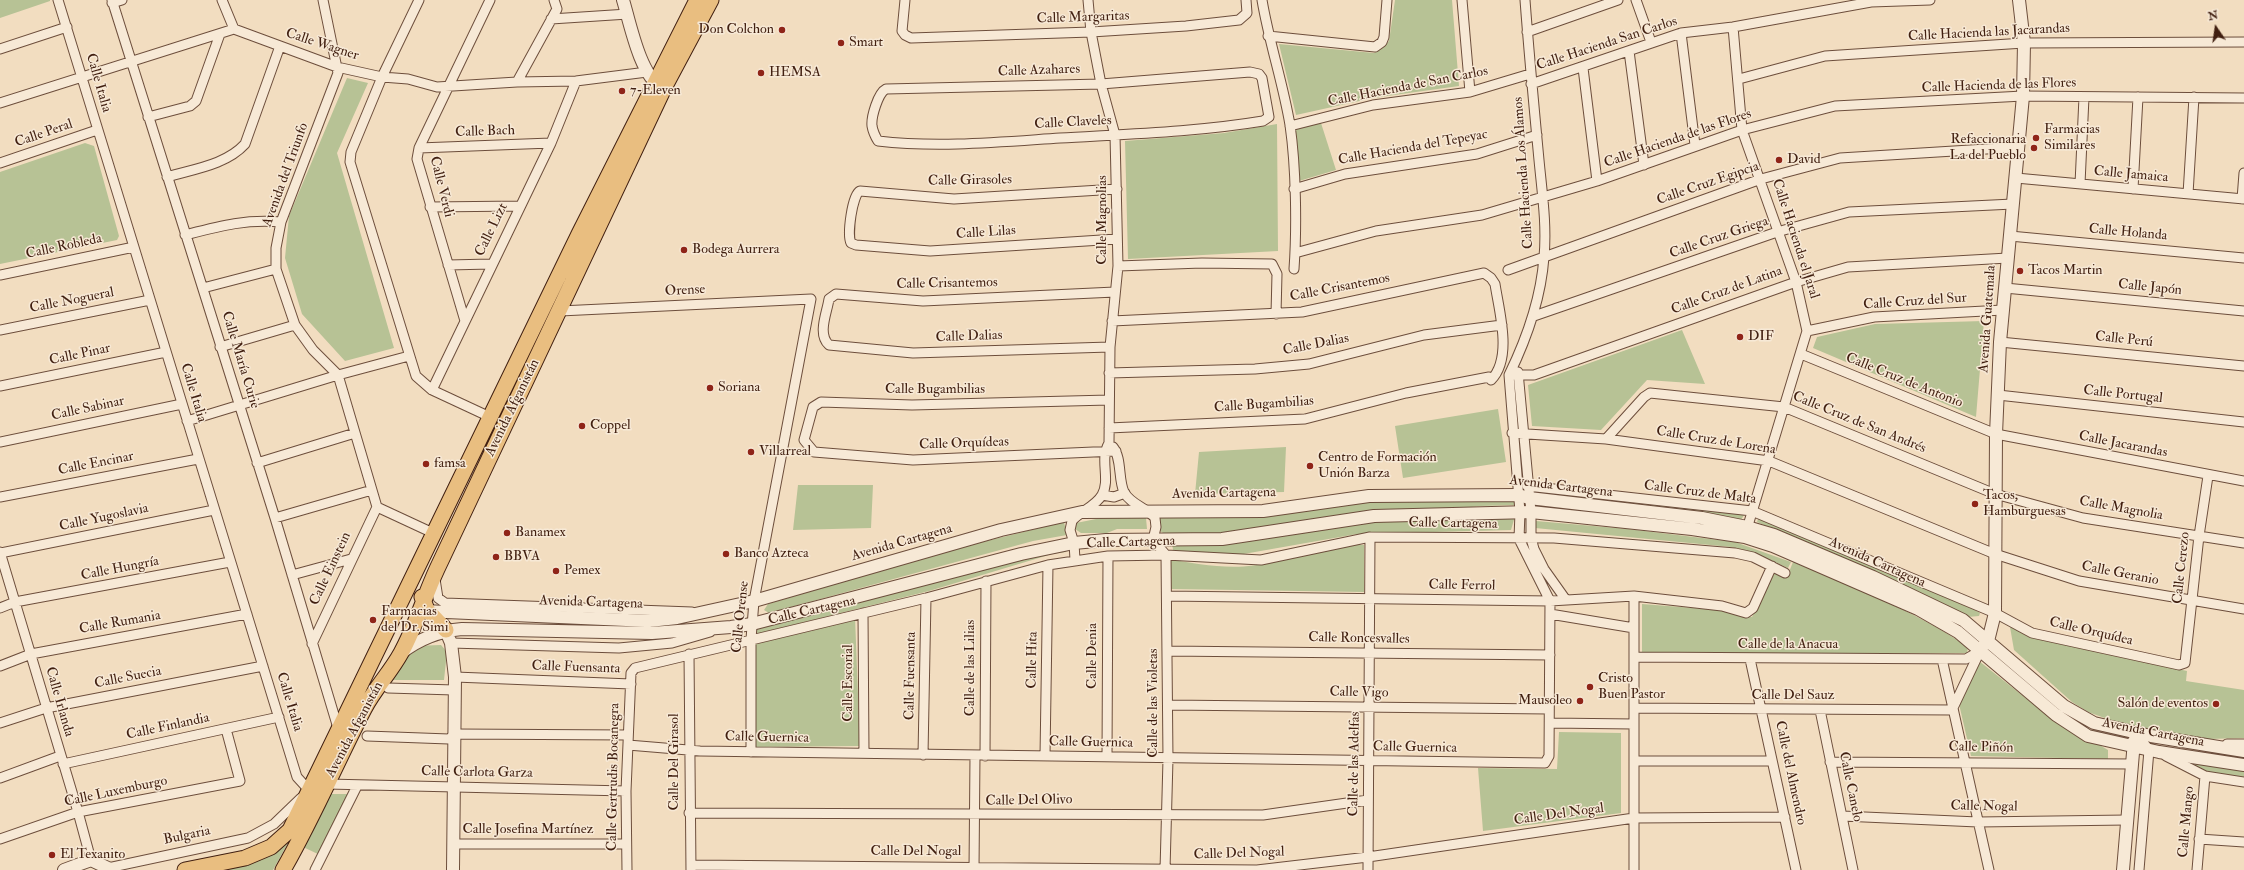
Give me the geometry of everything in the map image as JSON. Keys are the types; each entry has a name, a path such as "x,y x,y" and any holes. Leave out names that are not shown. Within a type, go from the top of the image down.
{"main road":[{"name":"Avenida Afganistán","path":"306,801 338,728 389,627 433,533 655,81 697,0"},
{"name":"Avenida Afganistán","path":"306,801 327,784 373,692 400,654 427,606 434,574 560,311 655,81 711,0"},
{"path":"483,470 482,462 495,432 490,417"},
{"path":"433,533 419,578 419,588 427,606 449,637"},
{"path":"389,627 409,612 427,606"},
{"path":"184,870 245,858 271,847 290,830 306,801"},
{"path":"283,870 306,801"}],"street":[{"name":"Calle Italia","path":"58,0 198,459 297,777 306,801"},
{"path":"112,1 122,0"},
{"path":"0,103 234,29 222,0"},
{"name":"Avenida del Triunfo","path":"323,0 338,73 281,222 276,248 276,269 294,325 313,350 338,375 377,507"},
{"path":"419,0 382,77 351,152 350,162 416,376 432,390 490,417"},
{"name":"Calle Verdi","path":"465,321 430,208 417,159 419,148 490,0"},
{"path":"517,82 557,9 554,0"},
{"path":"623,0 655,81"},
{"name":"Calle Margaritas","path":"906,0 902,31 905,35 911,38 1091,32 1186,26 1239,20 1244,17 1247,4"},
{"name":"Calle Magnolias","path":"1088,0 1091,32 1101,84 1115,135 1117,189 1118,266 1110,347 1109,443 1104,452"},
{"path":"1262,0 1268,36 1290,126 1294,188 1294,269"},
{"path":"1268,36 1374,47 1382,42 1384,38 1387,0"},
{"path":"1462,0 1470,92"},
{"name":"Calle Hacienda Los Álamos","path":"1514,376 1516,364 1534,316 1544,257 1542,198 1530,74 1525,0"},
{"path":"1527,32 1618,0"},
{"path":"1636,0 1651,42"},
{"name":"Calle Hacienda San Carlos","path":"1531,84 1583,68 1651,42 1681,33 1733,27 1872,1 1930,0"},
{"name":"Avenida Guatemala","path":"1988,641 1995,613 1994,554 1996,434 2000,342 2023,96 2024,43 2019,0"},
{"name":"Calle María Curie","path":"112,1 275,518 338,728"},
{"path":"551,19 628,14"},
{"path":"0,49 67,27"},
{"name":"Calle Hacienda el Jaral","path":"1733,27 1739,79 1742,130 1761,179 1777,232 1796,282 1807,331 1769,461 1746,532"},
{"name":"Calle Wagner","path":"234,29 337,67 382,77 408,79 437,87 517,82 655,81"},
{"path":"1681,33 1695,145"},
{"path":"148,117 190,106 196,101 220,34"},
{"name":"Calle Hacienda las Jacarandas","path":"1739,79 1824,56 2024,43 2244,42"},
{"path":"167,177 225,160 236,154 245,144 280,46"},
{"path":"1629,51 1644,165"},
{"path":"1583,68 1597,181"},
{"name":"Calle Azahares","path":"878,141 872,129 872,122 880,95 886,89 1101,84 1250,72 1259,74 1262,78 1269,117"},
{"name":"Calle Hacienda de San Carlos","path":"1290,126 1374,105 1470,92 1530,74"},
{"name":"Calle Lizt","path":"432,390 491,264 551,143 576,81"},
{"name":"Calle Hacienda de las Flores","path":"1295,253 1376,231 1482,215 1597,181 1695,145 1742,130 1835,106 2023,96 2244,98"},
{"path":"2080,184 2084,97"},
{"path":"2188,194 2194,97"},
{"path":"2133,189 2138,98"},
{"name":"Calle Claveles","path":"878,141 912,145 956,144 1115,135 1249,123 1263,121 1269,117"},
{"name":"Calle Peral","path":"0,163 97,130"},
{"name":"Calle Hacienda del Tepeyac","path":"1294,188 1345,174 1477,154 1537,135"},
{"name":"Calle Bach","path":"419,148 551,143"},
{"name":"Calle Cruz Egipcia","path":"1508,270 1761,179 1840,158 2019,147"},
{"path":"2243,199 2244,173"},
{"name":"Calle Jamaica","path":"2016,178 2243,199"},
{"name":"Calle Girasoles","path":"856,245 851,243 848,233 856,196 860,191 954,199 1117,189"},
{"name":"Calle Cruz Griega","path":"1534,316 1777,232 1849,212 2013,204"},
{"path":"430,208 520,206"},
{"path":"185,235 241,222 257,220 281,222"},
{"name":"Calle Holanda","path":"2010,236 2244,258"},
{"name":"Calle Lilas","path":"856,245 930,251 1117,239"},
{"name":"Calle Robleda","path":"0,275 134,247"},
{"name":"Calle Cruz de Latina","path":"1514,376 1534,375 1796,282 1848,267 2008,258"},
{"path":"1118,266 1202,263 1272,264 1277,274 1276,314"},
{"path":"448,265 491,264"},
{"path":"203,288 276,269"},
{"name":"Calle Crisantemos","path":"1112,321 1302,312 1480,273 1491,278 1495,284 1502,325"},
{"name":"Calle Japón","path":"2005,288 2244,312"},
{"name":"Calle Crisantemos","path":"829,345 824,341 823,334 829,299 836,294 923,301 1115,292"},
{"name":"Orense","path":"560,311 811,299"},
{"name":"Calle Orense","path":"750,752 751,639 758,622 754,601 811,299"},
{"name":"Calle Nogueral","path":"0,330 150,300"},
{"name":"Calle Cruz del Sur","path":"1807,331 1874,317 2003,310"},
{"path":"220,347 294,325"},
{"name":"Calle Dalias","path":"1109,373 1255,369 1309,364 1424,335 1502,325"},
{"name":"Calle Bugambilias","path":"1109,428 1306,419 1406,394 1489,376 1491,380 1496,374 1504,348 1502,325"},
{"name":"Calle Perú","path":"2000,342 2244,366"},
{"name":"Calle Dalias","path":"829,345 913,353 1110,347"},
{"name":"Calle Pinar","path":"0,386 166,352"},
{"name":"Calle Cruz de Antonio","path":"1801,354 1996,434"},
{"path":"187,421 338,375 409,356"},
{"path":"1514,376 1512,433 1525,493"},
{"path":"1514,376 1523,434 1525,493 1525,512 1519,539 1550,601 1550,723 1634,724"},
{"name":"Calle Cruz de San Andrés","path":"1606,439 1644,398 1650,394 1784,407 1995,494"},
{"name":"Calle Portugal","path":"1998,395 2244,422"},
{"name":"Calle Bugambilias","path":"814,452 804,440 813,408 821,402 912,405 1109,400"},
{"name":"Calle Sabinar","path":"0,442 182,404"},
{"path":"257,463 355,433"},
{"name":"Calle Cruz de Lorena","path":"1512,433 1606,439 1769,461 1994,554"},
{"name":"Calle Jacarandas","path":"1996,434 2208,476 2244,481"},
{"path":"1109,443 1116,451 1120,480 1125,493 1133,503 1154,518 1156,526 1153,540 1166,555"},
{"name":"Calle Orquídeas","path":"814,452 912,460 1116,451"},
{"path":"1075,560 1074,543 1070,525 1076,517 1094,504 1102,495 1105,485 1104,452"},
{"name":"Calle Encinar","path":"0,497 198,459"},
{"name":"Calle Cerezo","path":"2185,663 2199,536 2208,476"},
{"path":"275,518 372,490"},
{"path":"1102,495 1114,497 1125,493"},
{"name":"Avenida Cartagena","path":"427,606 649,621 677,618 754,601 1001,530 1082,512 1144,510 1263,511 1369,496 1525,493 1702,518 1746,532 1773,546 1918,609 1958,632 2072,726 2088,736 2154,751 2244,765"},
{"name":"Calle Cruz de Malta","path":"1525,493 1752,511 1995,613"},
{"name":"Calle Magnolia","path":"1995,494 2083,518 2244,543"},
{"path":"377,507 433,533"},
{"name":"Calle Einstein","path":"312,644 351,559 377,507"},
{"name":"Calle Yugoslavia","path":"0,553 214,510"},
{"path":"1525,512 1534,549 1544,569 1566,600"},
{"name":"Avenida Cartagena","path":"449,637 462,629 652,633 732,626 758,622 1021,554 1074,543 1222,539 1374,516 1525,512 1692,529 1774,535 1922,599 1963,620 2064,706 2094,723 2136,733 2244,751"},
{"name":"Calle Cartagena","path":"751,639 926,598 986,580 1075,560 1108,556 1166,555 1261,560 1370,537 1519,539"},
{"name":"Calle de las Adelfas","path":"1368,870 1368,800 1370,762 1370,537"},
{"path":"1519,539 1531,538 1712,550 1753,557 1785,572"},
{"name":"Calle Irlanda","path":"0,553 91,860"},
{"name":"Calle Geranio","path":"1994,554 2080,581 2244,609"},
{"name":"Calle de las Violetas","path":"1165,870 1168,813 1168,651 1166,555"},
{"name":"Calle Denia","path":"1107,757 1108,556"},
{"path":"292,575 351,559"},
{"name":"Calle Hungría","path":"0,608 15,602 230,562"},
{"name":"Calle Hita","path":"1046,756 1048,565"},
{"name":"Calle Ferrol","path":"1167,596 1550,601 1634,596 1722,606 1746,613 1753,608 1772,566"},
{"path":"434,574 438,598 445,603 703,612"},
{"name":"Calle de las Lilias","path":"985,756 986,580"},
{"path":"1634,596 1634,870"},
{"path":"758,622 761,610 769,597"},
{"name":"Calle Fuensanta","path":"923,755 926,598"},
{"path":"724,608 733,613 735,617 732,626"},
{"name":"Calle Escorial","path":"863,613 864,753"},
{"name":"Calle Orquídea","path":"1995,613 2032,633 2172,664 2185,663"},
{"name":"Calle Rumania","path":"0,666 31,654 247,614"},
{"path":"1550,614 1634,628"},
{"path":"400,654 412,645 449,637 455,677 455,734 452,786 453,870"},
{"name":"Calle Fuensanta","path":"455,677 631,684 631,673 636,668 751,639"},
{"path":"1952,710 1980,651 1988,641"},
{"name":"Calle Roncesvalles","path":"1168,651 1550,655"},
{"name":"Calle de la Anacua","path":"1634,657 1750,659 1966,659 1980,651"},
{"name":"Calle Del Girasol","path":"689,654 689,813 691,868"},
{"name":"Calle del Almendro","path":"1750,659 1763,710 1772,761 1796,870"},
{"path":"1942,659 1952,710 1990,870"},
{"name":"Calle Suecia","path":"0,723 46,708 263,666"},
{"name":"Calle Gertrudis Bocanegra","path":"626,870 626,790 631,684"},
{"path":"388,688 454,690"},
{"name":"Calle Vigo","path":"1168,705 1549,709"},
{"name":"Calle Del Sauz","path":"1634,708 1952,710"},
{"name":"Calle Canelo","path":"1820,710 1853,870"},
{"name":"Calle Finlandia","path":"0,778 61,760 226,729 279,717"},
{"name":"Calle Guernica","path":"628,745 690,751 1542,764 1547,761 1549,756 1550,723"},
{"name":"Calle Luxemburgo","path":"0,839 78,812 240,781 226,729"},
{"path":"2123,870 2126,820 2133,747 2136,733"},
{"path":"2136,733 2154,751 2205,776 2244,782"},
{"path":"367,736 448,739 455,734 628,735"},
{"path":"2207,745 2244,744"},
{"path":"2139,870 2154,751"},
{"path":"974,868 975,755"},
{"path":"1634,761 1772,761"},
{"name":"Calle Piñón","path":"1830,762 1964,761 2132,764"},
{"name":"Calle Mango","path":"2196,870 2205,776"},
{"name":"Calle Carlota Garza","path":"327,784 357,786 452,786 626,790"},
{"path":"315,870 357,786"},
{"name":"Calle Del Olivo","path":"689,813 975,816 1168,813 1263,815 1368,800"},
{"name":"Bulgaria","path":"91,860 110,869 248,838 274,824 306,801"},
{"name":"Calle Nogal","path":"1842,816 1978,822 2126,820"},
{"name":"Calle Del Nogal","path":"691,868 1257,870 1368,857 1634,818 1785,817"},
{"path":"2199,839 2244,842"},
{"name":"Calle Josefina Martínez","path":"453,844 626,844"},
{"path":"64,870 91,860"}],"green space":[{"path":"0,0 50,0 50,1 0,18"},
{"path":"1395,0 1452,0 1459,86 1373,98 1296,115 1279,44 1374,53 1389,41"},
{"path":"347,78 368,83 337,153 394,348 345,361 302,314 285,258 289,216"},
{"path":"1321,123 1336,170 1299,181 1295,128"},
{"path":"1277,124 1278,251 1128,259 1125,141 1224,133"},
{"path":"85,143 94,146 119,236 117,240 0,264 0,172"},
{"path":"1984,321 1976,417 1813,348 1817,337 1875,324"},
{"path":"1682,330 1705,384 1647,380 1601,430 1532,426 1528,385"},
{"path":"1498,409 1506,462 1403,478 1395,426"},
{"path":"1286,447 1284,492 1195,494 1199,452"},
{"path":"798,485 873,485 871,528 793,530"},
{"path":"1531,489 1735,511 1744,515 1741,520 1531,494"},
{"path":"1515,500 1514,505 1481,506 1226,534 1165,534 1158,530 1160,518 1165,514 1370,501"},
{"path":"1515,516 1511,530 1357,534 1238,555 1196,555 1173,550 1172,542 1373,520"},
{"path":"1759,516 1965,604 1980,613 1979,616 1968,617 1869,570 1757,522"},
{"path":"1101,518 1146,518 1147,529 1117,529 1107,533 1081,533 1075,529 1076,523"},
{"path":"1536,521 1628,529 1735,542 1791,562 1788,568 1752,552 1731,547 1535,528"},
{"path":"1064,522 1067,535 1033,541 769,613 764,610 768,604 954,549"},
{"path":"1352,545 1364,545 1364,592 1171,589 1170,559 1207,565 1234,567 1247,566"},
{"path":"1068,546 1066,552 1052,554 929,591 757,634 757,628"},
{"path":"1793,562 1905,610 1968,647 1967,653 1642,654 1642,604 1719,610 1752,617 1775,572 1787,577"},
{"path":"855,617 860,746 754,747 753,641"},
{"path":"2010,627 2031,636 2187,671 2186,681 2244,690 2244,738 2209,739 2127,726 2088,712 2072,702 2014,650"},
{"path":"441,645 447,652 444,680 384,680 412,646"},
{"path":"1979,661 2042,711 2108,750 2108,759 1971,756 1959,704"},
{"path":"1559,732 1621,733 1621,813 1483,831 1478,768 1557,769"},
{"path":"2175,758 2244,768 2244,779 2205,772"},
{"path":"326,794 351,794 320,855 303,847"},
{"path":"298,825 273,870 215,870"}],"place":[{"name":"Don Colchon","path":"782,30"},
{"name":"Smart","path":"841,43"},
{"name":"HEMSA","path":"761,73"},
{"name":"7-Eleven","path":"622,91"},
{"name":"Farmacias Similares","path":"2036,138"},
{"name":"Refaccionaria La del Pueblo","path":"2034,148"},
{"name":"David","path":"1779,160"},
{"name":"Bodega Aurrera","path":"684,250"},
{"name":"Tacos Martin","path":"2020,271"},
{"name":"DIF","path":"1740,337"},
{"name":"Soriana","path":"710,388"},
{"name":"Coppel","path":"582,426"},
{"name":"Villarreal","path":"751,452"},
{"name":"famsa","path":"426,464"},
{"name":"Centro de Formación Unión Barza","path":"1310,466"},
{"name":"Tacos, Hamburguesas","path":"1975,504"},
{"name":"Banamex","path":"507,533"},
{"name":"Banco Azteca","path":"726,554"},
{"name":"BBVA","path":"496,557"},
{"name":"Pemex","path":"556,571"},
{"name":"Farmacias del Dr. Simi","path":"373,620"},
{"name":"Cristo Buen Pastor","path":"1590,687"},
{"name":"Mausoleo","path":"1580,701"},
{"name":"Salón de eventos","path":"2216,704"},
{"name":"El Texanito","path":"52,855"}]}
